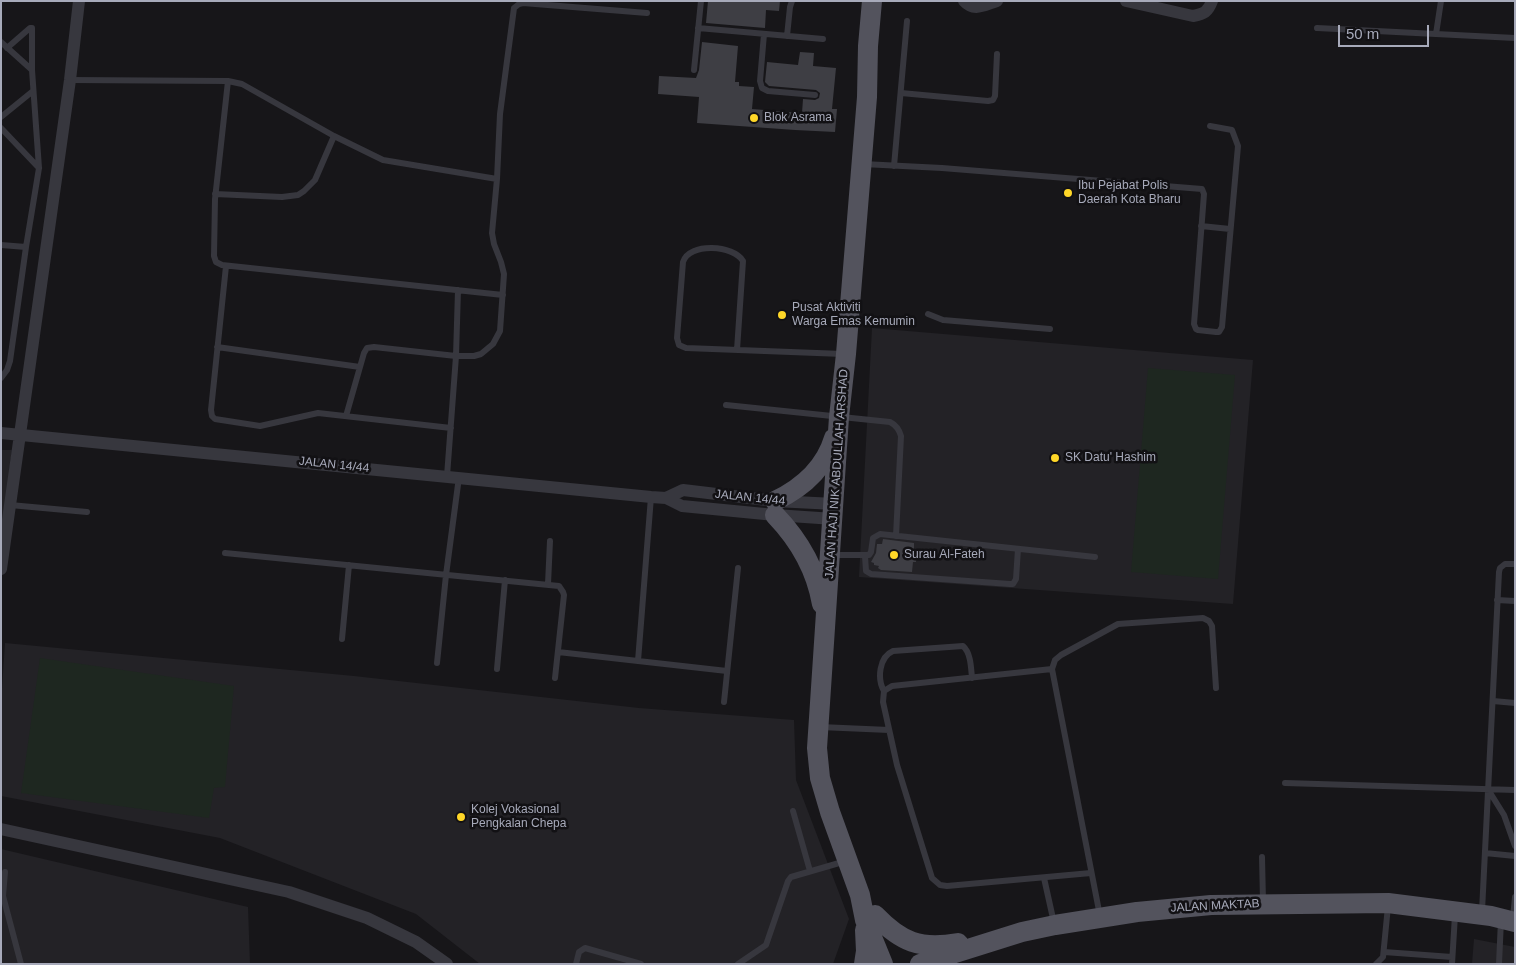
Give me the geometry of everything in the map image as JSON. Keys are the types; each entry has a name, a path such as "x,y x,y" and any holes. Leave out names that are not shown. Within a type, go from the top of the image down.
{"main road":[{"name":"JALAN HAJI NIK ABDULLAH ARSHAD","path":"860,1 868,46"},
{"name":"JALAN HAJI NIK ABDULLAH ARSHAD","path":"872,1 868,46 867,97 840,417 817,748 820,778 847,860 870,918 894,964"},
{"path":"824,643 822,601 814,574 801,548 775,508 819,468 833,444 840,417"},
{"name":"JALAN MAKTAB","path":"920,964 1022,932 1100,917 1174,908 1263,903 1388,902 1482,915 1510,921"},
{"name":"JALAN HAJI NIK ABDULLAH ARSHAD","path":"870,918 883,964"},
{"path":"864,964 870,918 900,938 927,945 943,946 1022,932"}],"street":[{"path":"1,568 70,80 79,1"},
{"path":"964,1 975,8 997,1"},
{"path":"1126,1 1193,16 1202,15 1208,10 1212,1"},
{"name":"JALAN 14/44","path":"1,433 652,497 666,498 683,490 775,508 834,512"},
{"path":"1,829 297,895 367,918 416,942 447,964"}],"lane":[{"path":"694,70 701,1"},
{"path":"788,36 792,1"},
{"path":"1436,34 1441,1"},
{"path":"346,416 364,353 370,347 456,356 474,356 481,354 493,344 500,331 504,270 492,236 500,114 513,11 516,5 523,3 647,13"},
{"path":"894,166 907,21"},
{"path":"1,378 7,370 10,361 39,168 33,91 32,28 7,48"},
{"path":"698,28 823,39"},
{"path":"1317,28 1515,38"},
{"path":"764,34 760,81 762,88 768,91 815,96"},
{"path":"1,42 32,70"},
{"path":"901,94 993,100 995,96 997,54"},
{"path":"70,80 228,81 247,86 334,136 383,160 497,179"},
{"path":"228,81 216,194 214,256 216,262 226,266 503,295"},
{"path":"1,117 33,91"},
{"path":"862,164 1202,189 1204,194 1194,324 1198,330 1219,332 1222,327 1238,143 1232,130 1210,126"},
{"path":"1,128 39,168"},
{"path":"216,194 282,197 298,195 304,192 315,180 334,136"},
{"path":"1201,226 1230,229"},
{"path":"1,245 26,247"},
{"path":"737,350 743,261 740,256 731,251 697,249 685,256 683,262 677,342 679,345 686,348 737,350 846,354"},
{"path":"226,266 211,410 215,419 260,426 315,413 451,428"},
{"path":"437,663 453,476 451,428 458,290"},
{"path":"928,314 943,320 1050,330"},
{"path":"217,346 360,366"},
{"path":"726,406 890,422 899,430 901,436 896,536"},
{"path":"638,661 652,497"},
{"path":"10,505 87,512"},
{"path":"831,555 865,556 870,553 872,541 876,535 1095,558"},
{"path":"548,584 550,541"},
{"path":"865,556 866,571 871,574 1012,584 1016,579 1018,549"},
{"path":"225,554 559,586 563,592 555,678"},
{"path":"1482,915 1500,568 1505,564 1515,564"},
{"path":"342,638 349,565"},
{"path":"724,702 738,568"},
{"path":"497,669 505,580"},
{"path":"1497,600 1515,601"},
{"path":"1100,917 1052,669 1055,660 1118,624 1203,618 1209,621 1212,626 1216,688"},
{"path":"972,678 968,654 963,646 893,651 888,653 881,664 880,682 884,691 883,702 889,730 903,784 932,878 936,883 947,886 1090,873"},
{"path":"558,652 727,671"},
{"path":"884,691 892,686 1052,669"},
{"path":"1492,701 1515,703"},
{"path":"818,727 889,730"},
{"path":"1285,784 1515,790"},
{"path":"1488,790 1504,815 1515,846"},
{"path":"793,811 810,871"},
{"path":"1485,852 1515,856"},
{"path":"1262,857 1263,903"},
{"path":"738,964 766,945 789,879 847,860"},
{"path":"5,872 3,896 21,964"},
{"path":"1044,878 1055,925"},
{"path":"1499,964 1515,897"},
{"path":"1376,964 1381,960 1384,952 1388,902"},
{"path":"1384,952 1452,961 1455,911"},
{"path":"576,964 579,952 586,948 641,964"}],"shaded area":[{"name":"SK Datu' Hashim","path":"872,328 1253,360 1233,604 859,577"},
{"path":"1148,368 1235,375 1218,579 1131,572"},
{"path":"1,450 12,450 1,538"},
{"name":"Kolej Vokasional Pengkalan Chepa","path":"5,643 354,676 639,708 794,720 796,780 849,919 833,964 480,964 416,914 220,838 1,796 1,703"},
{"path":"40,658 234,686 225,787 214,788 209,818 21,793"},
{"path":"1,849 248,907 250,964 1,964"},
{"path":"1474,939 1515,947 1515,964 1472,964"}],"building":[{"path":"708,1 780,1 779,11 766,10 765,28 706,23"},
{"path":"702,42 738,46 735,82 739,82 739,86 754,87 752,109 802,113 803,99 815,100 819,98 820,93 816,90 769,86 765,82 767,62 798,65 800,52 814,53 813,66 836,68 832,109 837,109 835,132 697,123 699,97 658,94 659,76 696,78 699,70"},
{"name":"Surau Al-Fateh","path":"883,539 914,543 914,549 917,549 916,562 913,562 912,572 881,570 878,568 879,566 871,562 876,553 877,544 882,544"}],"place":[{"name":"Blok Asrama","path":"754,118"},
{"name":"Ibu Pejabat Polis Daerah Kota Bharu","path":"1068,193"},
{"name":"Pusat Aktiviti Warga Emas Kemumin","path":"782,315"},
{"name":"SK Datu' Hashim","path":"1055,458"},
{"name":"Surau Al-Fateh","path":"894,555"},
{"name":"Kolej Vokasional Pengkalan Chepa","path":"461,817"}]}
